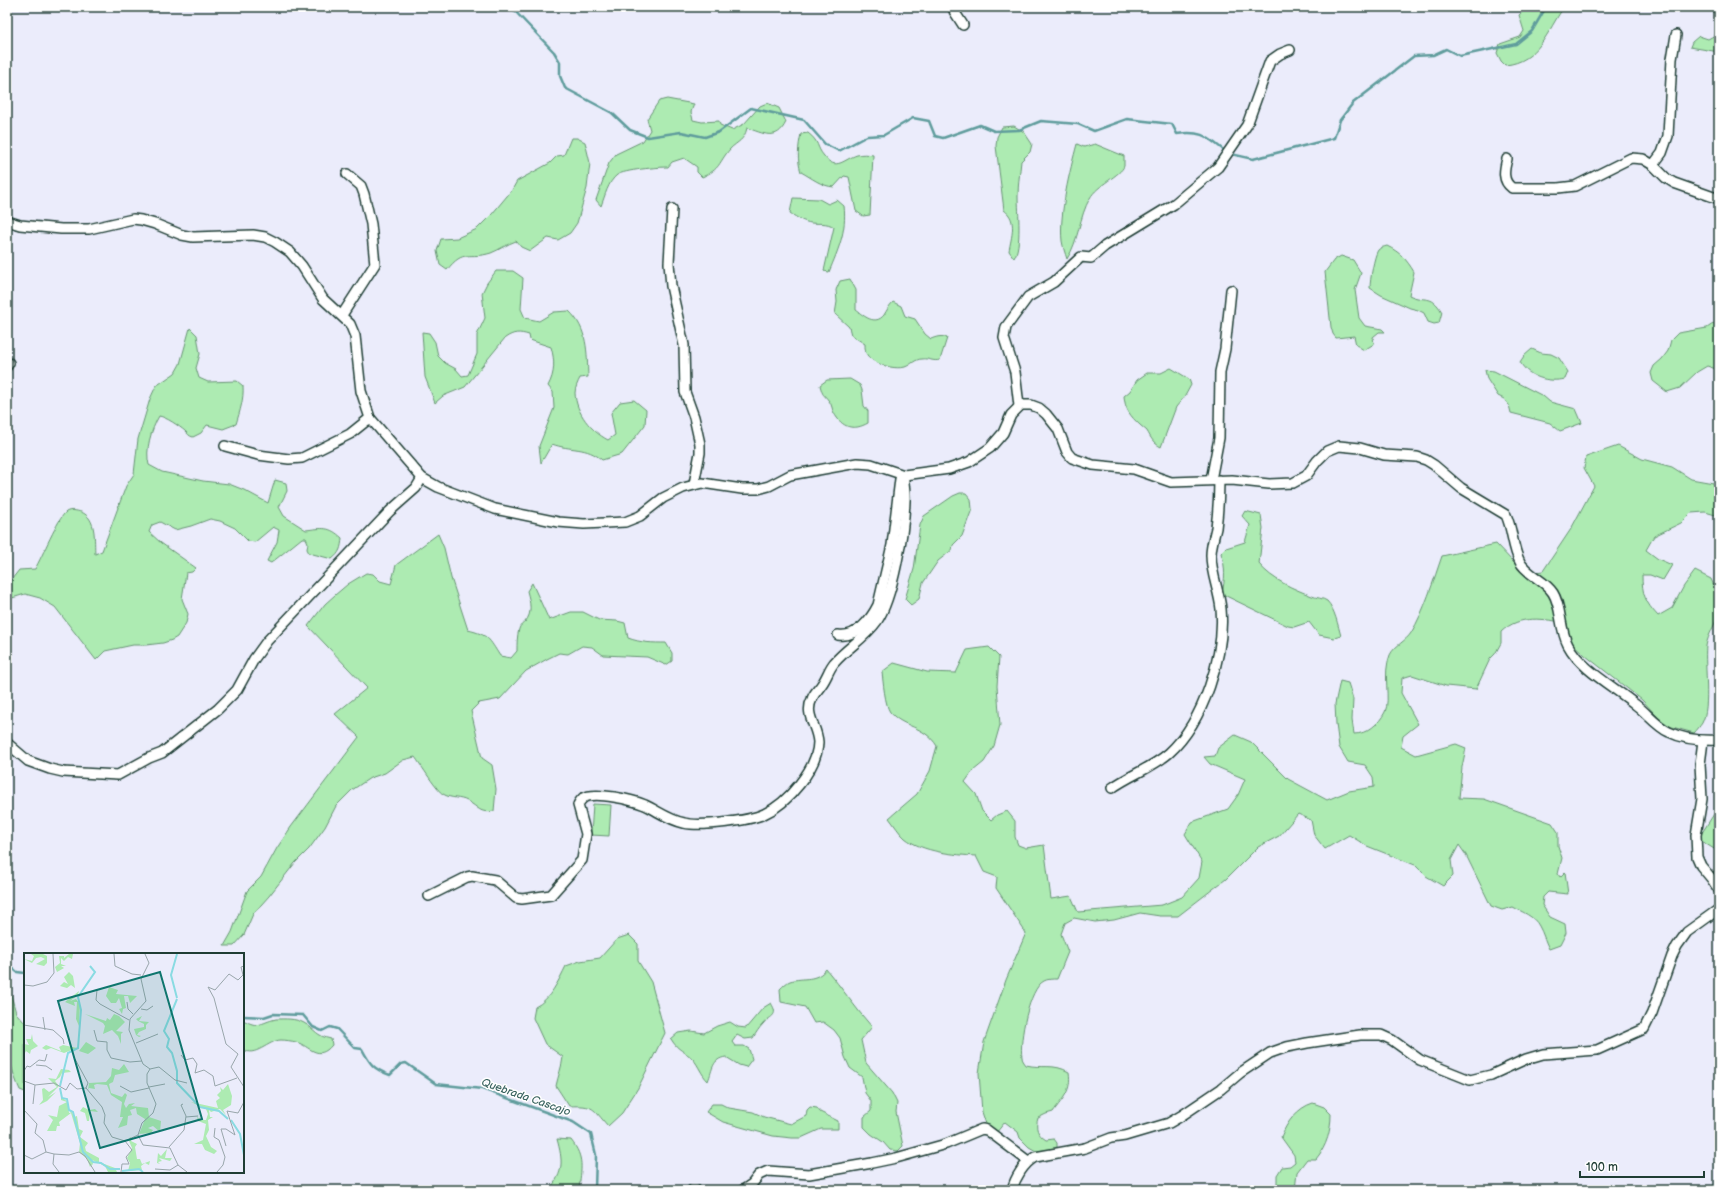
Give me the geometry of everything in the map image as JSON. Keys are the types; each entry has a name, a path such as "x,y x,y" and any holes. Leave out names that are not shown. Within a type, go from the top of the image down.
{"street":[{"path":"956,7 954,11 963,26"},
{"path":"1653,166 1662,153 1668,136 1672,59 1676,35"},
{"path":"1019,406 1015,372 1004,338 1006,327 1023,303 1032,294 1054,282 1081,257 1091,258 1105,246 1174,204 1218,167 1247,125 1270,61 1280,54 1290,50"},
{"path":"1507,159 1505,177 1507,184 1512,188 1575,186 1631,158 1644,159 1674,183 1719,199"},
{"path":"342,315 375,264 371,224 364,194 361,186 347,174"},
{"path":"672,209 669,263 671,286 684,346 685,392 694,417 700,444 700,453 694,484"},
{"path":"7,221 20,225 61,229 89,229 133,219 141,220 188,236 253,235 265,237 275,242 290,252 302,266 323,299 350,324 355,336 361,391 370,418 422,478 438,487 496,509 558,522 612,524 633,519 663,498 694,484 707,483 742,489 758,489 769,486 790,475 857,463 871,464 902,474 949,469 976,458 995,444 1003,433 1011,415 1019,406 1031,405 1039,408 1046,414 1058,429 1067,452 1072,458 1103,467 1134,469 1171,482 1215,480 1270,484 1293,483 1306,476 1317,461 1327,451 1340,446 1360,448 1384,455 1418,457 1434,465 1461,488 1506,515 1510,523 1515,552 1520,563 1552,592 1557,602 1564,636 1569,646 1585,665 1609,686 1636,705 1661,728 1675,735 1703,741 1719,740"},
{"path":"1112,788 1161,759 1182,738 1200,708 1210,685 1216,664 1221,632 1221,608 1212,570 1211,554 1219,509 1215,480 1218,452 1220,372 1225,349 1231,290"},
{"path":"225,446 258,455 289,459 302,458 350,434 370,418"},
{"path":"838,636 849,634 860,629 874,613 878,605 892,545 902,474"},
{"path":"429,896 467,877 472,876 495,880 516,898 522,899 551,896 582,860 586,834 578,805 583,798 589,796 606,796 638,802 672,819 685,823 720,822 753,818 771,810 780,803 807,775 815,758 818,742 809,711 812,698 835,662 862,639 878,620 886,605 894,574 903,527 905,501 902,474"},
{"path":"7,743 28,761 38,765 63,772 105,775 118,775 149,758 162,753 205,720 237,690 267,641 390,511 416,488 422,478"},
{"path":"1703,741 1700,764 1702,799 1696,835 1696,852 1701,866 1719,890"},
{"path":"1012,1190 1017,1177 1028,1161 1034,1157 1085,1148 1111,1138 1125,1136 1169,1123 1182,1116 1221,1089 1240,1073 1270,1053 1287,1047 1360,1035 1380,1035 1392,1040 1420,1060 1470,1080 1491,1075 1526,1059 1543,1054 1597,1050 1644,1029 1652,1013 1677,946 1687,932 1719,909"},
{"path":"743,1190 752,1184 759,1175 768,1171 809,1174 872,1163 946,1144 982,1129 987,1130 1028,1161"}],"green space":[{"path":"1527,7 1564,7 1541,44 1534,52 1517,63 1505,65 1497,53 1500,44 1520,37 1524,31 1519,15"},
{"path":"1719,33 1719,52 1690,47 1692,42 1699,36 1708,39"},
{"path":"667,99 694,104 691,112 693,120 702,122 719,121 720,125 732,130 744,124 760,106 767,103 779,108 786,122 778,132 774,134 764,134 747,128 742,138 730,149 716,168 702,177 697,172 697,167 684,158 672,162 668,167 641,169 621,173 611,181 601,206 596,200 609,163 616,154 643,141 650,130 647,119 659,101"},
{"path":"1014,126 1024,132 1032,144 1030,152 1021,161 1018,192 1019,237 1014,258 1009,251 1012,235 1012,224 1011,219 1004,210 996,146 997,137 1002,127"},
{"path":"808,133 812,136 828,161 832,163 840,163 857,155 873,155 870,215 863,216 856,211 849,177 844,176 834,187 821,183 801,172 798,158 800,139 801,134"},
{"path":"571,138 577,138 585,142 590,163 587,188 577,223 570,233 558,240 548,238 530,251 521,247 516,241 491,253 467,256 458,259 447,270 440,265 437,251 441,239 457,238 477,229 512,190 517,181 550,163 557,156 564,155"},
{"path":"1077,144 1084,147 1095,144 1124,156 1124,166 1118,173 1093,193 1086,205 1074,244 1067,259 1062,241 1062,218 1068,179"},
{"path":"793,198 819,199 828,204 837,200 844,206 845,215 843,232 829,272 824,271 834,227 826,224 806,222 790,213"},
{"path":"1387,246 1403,257 1414,272 1409,295 1434,302 1442,312 1439,323 1434,324 1428,322 1424,313 1381,295 1370,288 1372,268 1378,250"},
{"path":"1341,256 1353,260 1361,273 1355,290 1359,318 1365,326 1382,329 1385,332 1379,332 1373,337 1374,344 1364,350 1356,345 1354,336 1336,338 1331,327 1325,272 1334,260"},
{"path":"496,271 513,271 523,278 521,309 525,318 539,321 554,312 569,311 580,325 587,350 588,377 580,378 575,391 576,400 581,414 596,432 608,440 615,435 611,413 620,402 634,400 646,410 645,425 622,454 602,460 584,451 552,444 541,463 539,446 554,408 553,392 548,386 554,367 551,347 530,340 529,335 519,333 505,338 465,387 443,396 435,403 425,377 422,332 429,333 435,342 438,356 445,363 456,369 462,376 468,375 477,354 477,335 485,318 482,293"},
{"path":"850,279 856,290 856,310 866,317 873,320 881,318 893,302 901,306 905,316 915,319 925,334 931,339 941,336 947,338 940,360 935,361 920,359 905,367 895,368 878,363 869,357 866,352 865,344 851,335 849,327 835,314 837,302 836,290 840,281"},
{"path":"1719,320 1719,372 1716,369 1707,366 1697,372 1680,388 1667,392 1653,381 1651,373 1654,366 1668,351 1671,340 1678,333 1707,328"},
{"path":"190,328 197,335 200,354 196,368 199,378 208,382 237,381 243,386 239,414 236,424 223,429 207,425 201,433 193,437 172,422 159,416 148,447 149,465 162,472 203,481 229,484 268,503 275,480 286,483 287,491 279,507 284,516 306,530 321,528 333,531 342,538 341,547 337,555 332,559 309,553 306,538 302,538 271,563 267,561 277,542 279,530 273,527 255,542 248,541 235,528 220,521 210,519 175,530 160,522 152,525 149,532 161,543 196,568 192,572 186,573 182,599 188,614 186,623 177,637 172,640 163,643 133,645 105,651 96,660 55,607 40,598 25,594 9,599 7,597 8,584 19,570 35,569 59,522 68,511 74,510 81,512 90,519 94,530 95,554 102,551 126,486 134,474 138,439 150,399 156,386 175,373 180,364"},
{"path":"1532,349 1541,353 1551,354 1559,358 1568,372 1565,379 1552,380 1539,378 1528,372 1520,362"},
{"path":"1171,368 1189,379 1191,385 1185,396 1176,407 1161,447 1154,442 1147,431 1136,422 1127,409 1124,396 1130,391 1137,380 1147,373 1161,373"},
{"path":"1485,370 1494,371 1543,396 1550,402 1576,409 1582,423 1560,431 1550,423 1511,413 1509,405 1504,399 1498,396 1487,379"},
{"path":"850,379 860,385 864,406 868,411 868,423 858,427 849,427 837,418 820,385 827,380"},
{"path":"1618,446 1642,459 1672,467 1691,479 1719,484 1719,516 1705,512 1691,513 1681,523 1654,536 1646,550 1658,559 1672,565 1663,580 1650,575 1642,575 1645,597 1658,616 1672,608 1684,586 1695,571 1711,579 1718,595 1719,612 1708,637 1706,646 1707,697 1705,716 1695,732 1694,733 1665,725 1642,700 1586,656 1570,641 1567,623 1532,619 1516,622 1508,626 1501,632 1501,643 1495,654 1490,659 1476,689 1446,686 1412,675 1402,678 1401,693 1418,724 1403,736 1401,747 1416,755 1456,744 1466,748 1462,767 1459,798 1484,799 1552,823 1558,832 1558,846 1562,858 1558,874 1560,877 1565,872 1568,894 1548,892 1543,897 1542,905 1550,917 1565,924 1566,933 1560,945 1549,949 1539,926 1528,915 1513,907 1502,910 1491,906 1466,855 1459,845 1451,860 1453,876 1443,886 1426,876 1415,865 1367,846 1349,835 1325,849 1314,835 1311,820 1298,814 1279,836 1258,847 1226,879 1178,916 1160,916 1140,913 1114,920 1095,922 1074,918 1065,923 1061,934 1068,952 1057,979 1048,979 1044,981 1034,994 1026,1016 1021,1049 1022,1059 1026,1065 1053,1067 1069,1072 1070,1079 1066,1094 1053,1112 1038,1118 1037,1122 1039,1133 1046,1140 1054,1139 1057,1143 1057,1149 1036,1151 1029,1147 1020,1138 1018,1132 1005,1122 996,1133 987,1127 982,1112 979,1073 984,1042 1006,980 1026,933 996,888 997,877 984,872 976,856 949,854 920,847 905,838 889,818 917,794 930,771 937,746 926,734 901,721 890,712 886,699 882,672 894,663 927,672 956,673 967,650 989,647 999,657 997,686 1000,725 994,746 984,762 973,771 965,782 976,794 982,811 991,820 997,815 1007,811 1015,821 1015,837 1018,845 1026,848 1044,845 1051,899 1071,896 1078,912 1162,905 1182,897 1199,878 1202,862 1185,834 1192,822 1228,809 1238,795 1245,779 1210,764 1204,757 1215,756 1218,748 1235,735 1251,742 1288,779 1327,800 1349,791 1374,787 1373,777 1365,765 1348,762 1339,747 1335,704 1340,681 1348,683 1353,699 1352,720 1354,734 1359,734 1372,728 1385,712 1387,707 1386,678 1390,655 1394,649 1409,636 1416,625 1442,556 1496,544 1514,563 1527,573 1543,571 1571,529 1594,486 1584,468 1586,457"},
{"path":"960,493 966,493 971,499 972,509 962,536 953,545 952,550 938,561 923,583 919,599 911,605 905,599 914,569 920,525 924,516 953,496"},
{"path":"1245,511 1261,515 1263,528 1259,564 1270,575 1291,587 1327,601 1334,613 1341,636 1334,638 1319,635 1309,622 1294,627 1288,626 1222,594 1224,583 1224,564 1221,553 1226,548 1245,542 1250,525 1242,516"},
{"path":"438,534 444,548 451,578 468,630 488,638 500,656 511,658 517,651 517,637 519,629 528,619 530,611 527,591 532,583 549,620 571,612 583,612 599,620 625,623 628,638 642,642 666,643 672,653 672,661 666,665 647,657 603,655 592,647 582,646 568,654 559,653 526,671 500,699 479,703 471,711 482,758 492,765 496,789 494,811 482,811 471,803 443,794 433,783 415,757 403,760 385,773 370,778 352,790 336,806 325,827 309,849 295,863 253,914 244,935 234,946 224,946 232,932 247,891 261,877 277,848 291,827 359,737 335,714 367,688 308,626 325,604 348,584 366,573 373,574 380,581 391,584 396,565"},
{"path":"593,804 611,805 609,836 591,835"},
{"path":"1714,814 1719,818 1719,852 1698,839"},
{"path":"629,935 638,944 638,961 651,982 665,1033 638,1088 622,1113 608,1126 595,1111 589,1107 569,1106 556,1086 563,1057 545,1044 533,1018 535,1007 550,995 566,966 580,961 600,958 617,939"},
{"path":"826,969 872,1027 861,1040 866,1063 892,1093 897,1103 896,1112 903,1146 898,1151 890,1150 883,1142 864,1127 864,1117 871,1111 871,1101 865,1093 862,1077 850,1068 845,1057 840,1038 834,1030 823,1022 814,1023 805,1007 781,1002 780,989 786,983 818,976"},
{"path":"7,989 11,995 16,1013 24,1022 24,1092 20,1090 11,1065 7,1028"},
{"path":"771,1003 774,1011 773,1016 765,1021 753,1038 745,1039 737,1035 732,1042 735,1046 744,1046 749,1049 752,1059 746,1067 739,1065 726,1057 721,1058 715,1062 708,1081 693,1059 679,1048 671,1039 678,1033 691,1031 704,1033 717,1026 730,1022 738,1027 746,1028 763,1008"},
{"path":"276,1019 301,1021 319,1034 331,1039 332,1045 327,1050 318,1053 296,1042 281,1040 257,1051 252,1052 244,1050 244,1020 256,1025"},
{"path":"1313,1103 1324,1107 1331,1114 1326,1143 1316,1159 1307,1159 1297,1172 1295,1190 1277,1190 1277,1175 1282,1167 1290,1166 1295,1162 1294,1155 1281,1137 1293,1116 1302,1108"},
{"path":"712,1104 721,1104 729,1108 753,1112 764,1117 791,1124 806,1116 807,1110 810,1107 817,1108 820,1112 838,1121 838,1129 821,1129 801,1138 773,1136 723,1122 706,1112"},
{"path":"557,1139 571,1140 578,1152 581,1164 579,1190 549,1190 560,1172 561,1166"}],"waterway":[{"path":"511,7 554,52 560,62 560,76 565,88 612,113 630,130 648,137 681,132 705,137 719,132 751,108 804,120 825,144 839,151 867,136 884,135 913,118 929,121 935,136 943,138 980,125 994,131 1019,130 1041,121 1078,124 1094,131 1127,119 1172,124 1177,134 1193,133 1204,136 1226,152"},
{"path":"1231,154 1253,159 1334,138 1340,120 1353,103 1414,56 1433,55 1446,49 1460,56 1516,44 1532,31 1546,7"},
{"name":"Quebrada Cascajo","path":"7,963 17,972 24,973"},
{"name":"Quebrada Cascajo","path":"244,1016 264,1017 273,1014 303,1015 313,1027 322,1031 330,1027 337,1029 355,1048 362,1049 367,1059 376,1068 384,1073 390,1075 401,1064 406,1063 436,1084 482,1089 573,1122 591,1134 596,1155 595,1190"}]}
